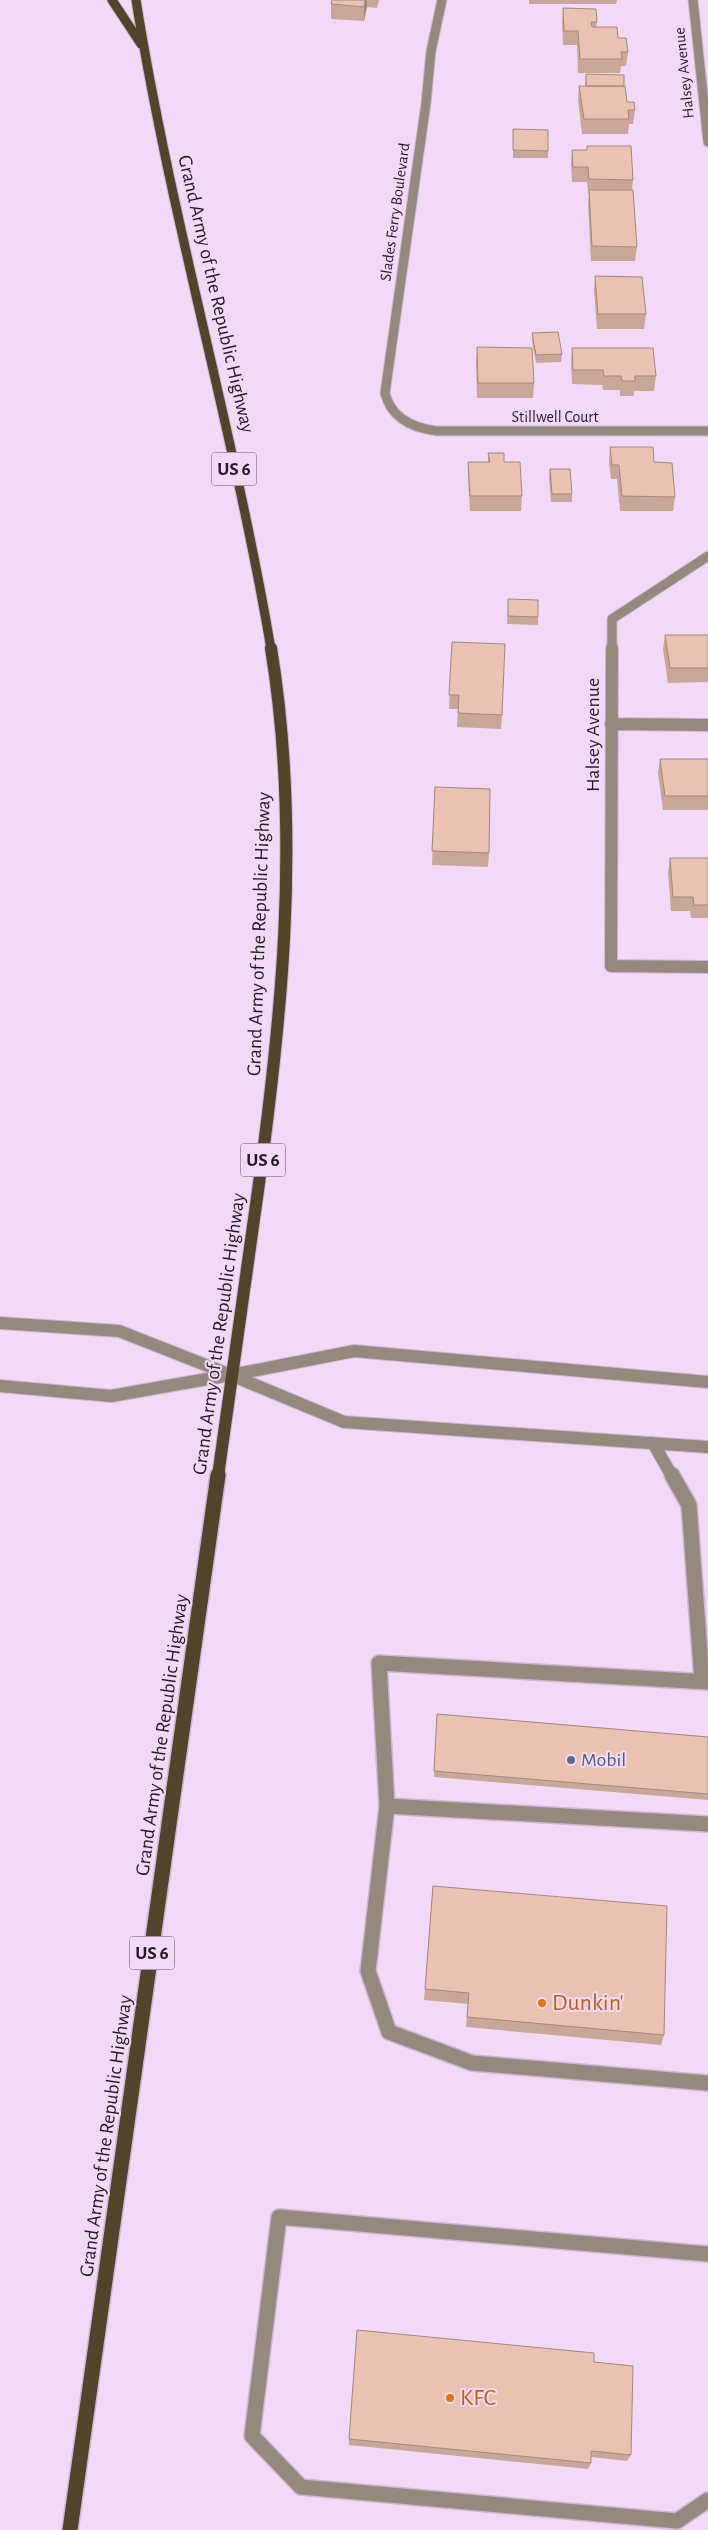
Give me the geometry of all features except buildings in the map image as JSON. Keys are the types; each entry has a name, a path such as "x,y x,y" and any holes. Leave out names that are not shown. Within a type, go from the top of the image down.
{"main road":[{"path":"112,0 144,49"},
{"name":"Grand Army of the Republic Highway","path":"70,2530 194,1660 231,1375 261,1175 275,1055 285,892 285,770 280,714 262,603 172,192 136,0"}],"street":[{"name":"Slades Ferry Boulevard","path":"405,421 387,406 385,394 426,104 428,66 436,21 442,0"},
{"name":"Halsey Avenue","path":"693,0 708,142"},
{"name":"Stillwell Court","path":"405,421 420,428 437,431 708,432"},
{"name":"Halsey Avenue","path":"708,556 612,619 611,724 611,966 708,967"},
{"path":"611,724 708,724"},
{"path":"0,1323 119,1331 344,1422 708,1447"},
{"path":"0,1386 111,1396 354,1351 708,1382"},
{"path":"653,1443 689,1505 705,1682 379,1663 387,1806 368,1972 390,2032 472,2063 708,2083"},
{"path":"387,1806 708,1824"},
{"path":"708,2254 279,2218 252,2436 301,2488 677,2521 708,2500"}],"place":[{"name":"Mobil","path":"571,1760"},
{"name":"Dunkin'","path":"542,2003"},
{"name":"KFC","path":"450,2398"}]}
